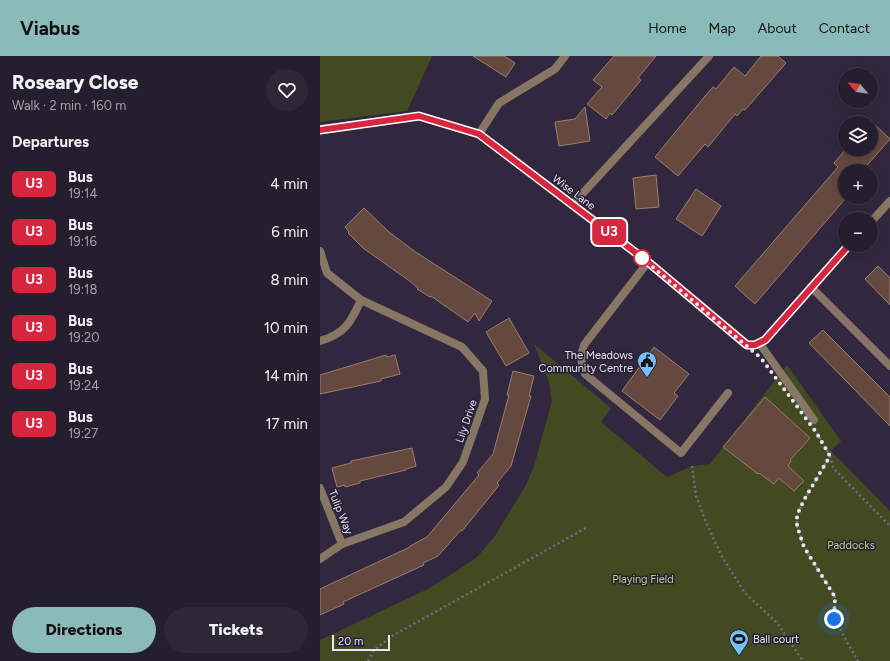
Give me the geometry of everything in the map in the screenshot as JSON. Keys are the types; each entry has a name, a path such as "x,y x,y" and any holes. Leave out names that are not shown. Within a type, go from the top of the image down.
{"street":[{"path":"479,134 499,103 555,69 565,56"},
{"path":"572,205 709,56"},
{"name":"Wise Lane","path":"320,130 419,116 479,134 648,262 747,345 760,344"},
{"path":"878,214 890,201"},
{"name":"Lily Drive","path":"320,251 327,273 361,300 462,347 483,370 485,399 463,462 446,487 404,522 342,544 320,558"},
{"path":"814,420 760,344 769,336 843,252"},
{"path":"648,262 584,344 581,353 581,364 585,374 681,453 728,392"},
{"path":"811,287 890,366"},
{"path":"320,341 331,338 348,326 361,300"},
{"name":"Tulip Way","path":"320,488 342,544"}],"path":[{"path":"816,432 830,456 833,468 890,526"},
{"path":"830,456 804,500 797,515 797,526 804,547 835,597 834,619 858,661"},
{"path":"692,466 696,496 721,555 745,593 777,623 803,661"},
{"path":"368,661 374,650 392,636 586,528"}],"green space":[{"path":"320,56 432,56 407,111 320,122"},
{"path":"534,344 611,408 601,422 667,477 692,466 710,464 787,365 841,441 831,451 890,511 890,661 320,661 320,640 428,589 477,557 495,536 526,485 534,466 552,401 549,382"}],"building":[{"path":"473,56 504,56 515,63 506,77"},
{"path":"614,56 656,56 638,78 641,80 612,115 610,113 606,119 587,104 602,87 593,80"},
{"path":"761,56 778,56 786,63 745,110 743,109 737,116 735,114 708,147 705,144 678,176 655,157 713,87 716,89 734,67 745,76"},
{"path":"585,107 590,141 559,146 555,122 575,119"},
{"path":"878,128 890,139 878,153"},
{"path":"840,156 875,156 868,164 838,164 838,167 834,163"},
{"path":"838,167 838,204 841,204 755,304 735,286"},
{"path":"656,175 659,207 636,209 633,178"},
{"path":"696,189 721,206 702,236 676,219"},
{"path":"364,208 389,232 417,253 492,301 479,321 475,313 468,322 431,296 430,297 417,289 418,288 411,282 363,248 348,233 349,232 345,227"},
{"path":"878,266 890,278 890,305 865,279"},
{"path":"509,318 529,353 506,366 486,332"},
{"path":"823,330 890,397 890,426 809,343"},
{"path":"654,347 689,374 674,393 678,396 660,420 622,391"},
{"path":"386,355 387,357 395,355 400,374 381,379 381,381 320,394 320,375"},
{"path":"513,371 534,376 529,396 531,396 511,466 497,483 499,485 492,494 462,531 461,530 438,556 423,563 424,565 343,602 344,604 320,615 320,589 410,547 427,537 479,475 477,473 493,454 509,395 507,395"},
{"path":"765,397 810,438 790,460 791,461 788,466 804,481 794,491 779,478 774,484 759,473 758,474 723,447"},
{"path":"412,448 416,466 406,470 360,481 360,483 345,487 345,485 337,487 332,468 351,463 351,461"}],"bus line":[{"name":"U3","path":"320,130 419,116 479,134 648,262 747,345 760,344 765,340 843,252"}],"place":[{"name":"The Meadows Community Centre","path":"647,378"},
{"name":"Ball court","path":"739,656"}],"route":[{"path":"642,258 761,358 816,432 830,456 804,500 797,515 797,526 804,547 835,597 834,619"}],"park label":[{"name":"Paddocks","path":"851,545"},
{"name":"Playing Field","path":"643,579"}]}
